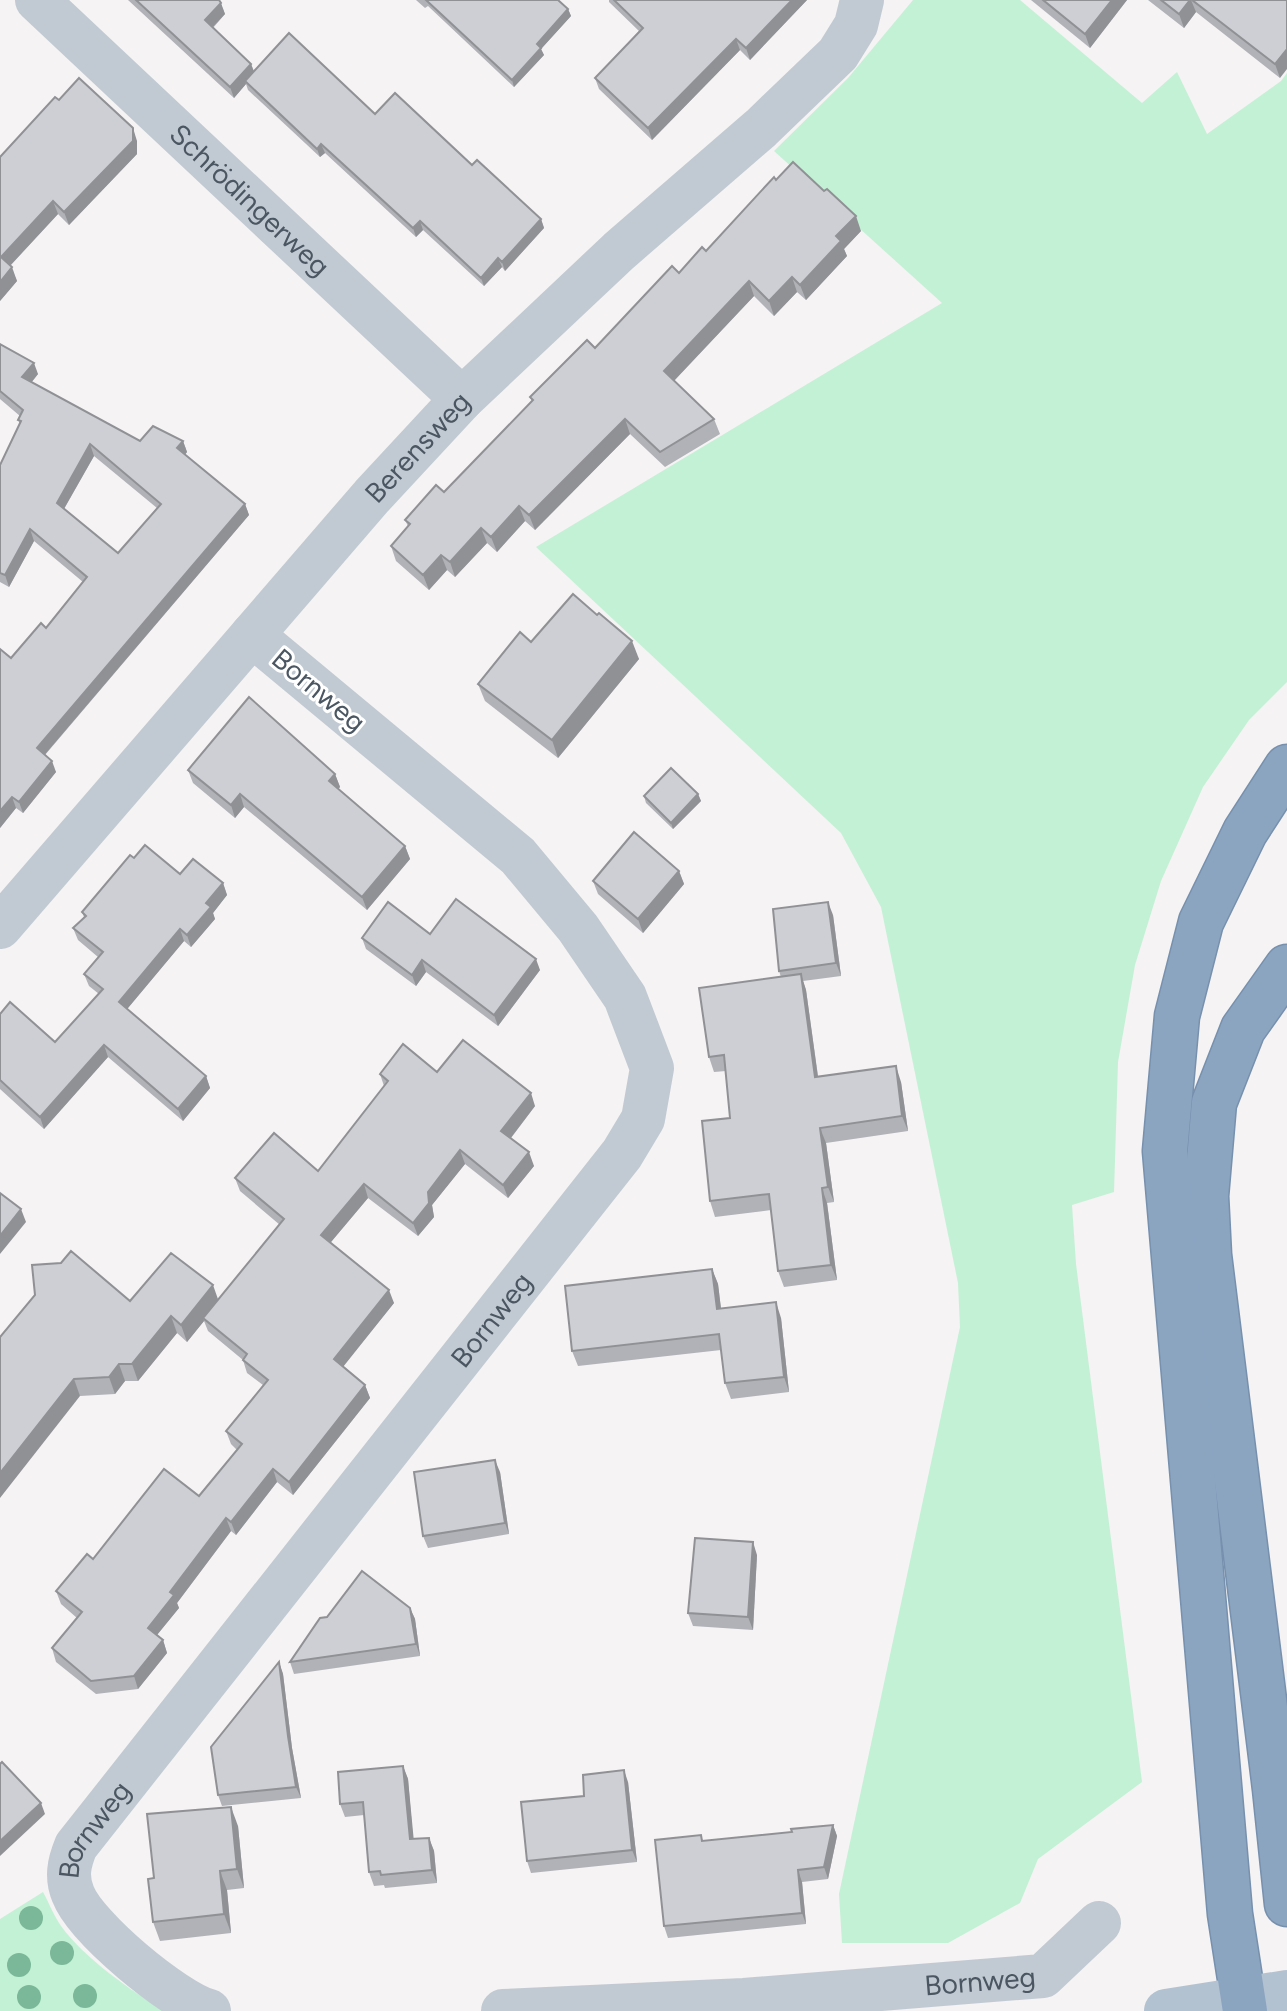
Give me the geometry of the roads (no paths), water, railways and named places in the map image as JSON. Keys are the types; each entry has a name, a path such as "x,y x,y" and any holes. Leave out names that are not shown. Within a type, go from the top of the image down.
{"highway":[{"path":"1244,2005 1230,1914 1165,1151 1177,1016 1201,922 1245,832 1287,767"},
{"path":"1287,967 1243,1029 1214,1103 1206,1196 1209,1255 1281,1800 1287,1904"}],"main road":[{"path":"1166,2011 1244,2005 1287,1992"}],"street":[{"name":"Schrödingerweg","path":"37,0 462,399"},
{"name":"Berensweg","path":"0,927 372,496 462,399 607,262 761,128 838,54 856,25 862,0"},
{"name":"Bornweg","path":"209,2011 196,2007 166,1987 113,1943 80,1909 68,1876 76,1846 622,1154 643,1119 652,1068 625,997 578,928 518,856 252,635"},
{"name":"Bornweg","path":"503,2011 744,2000 1043,1976 1099,1923"}]}
